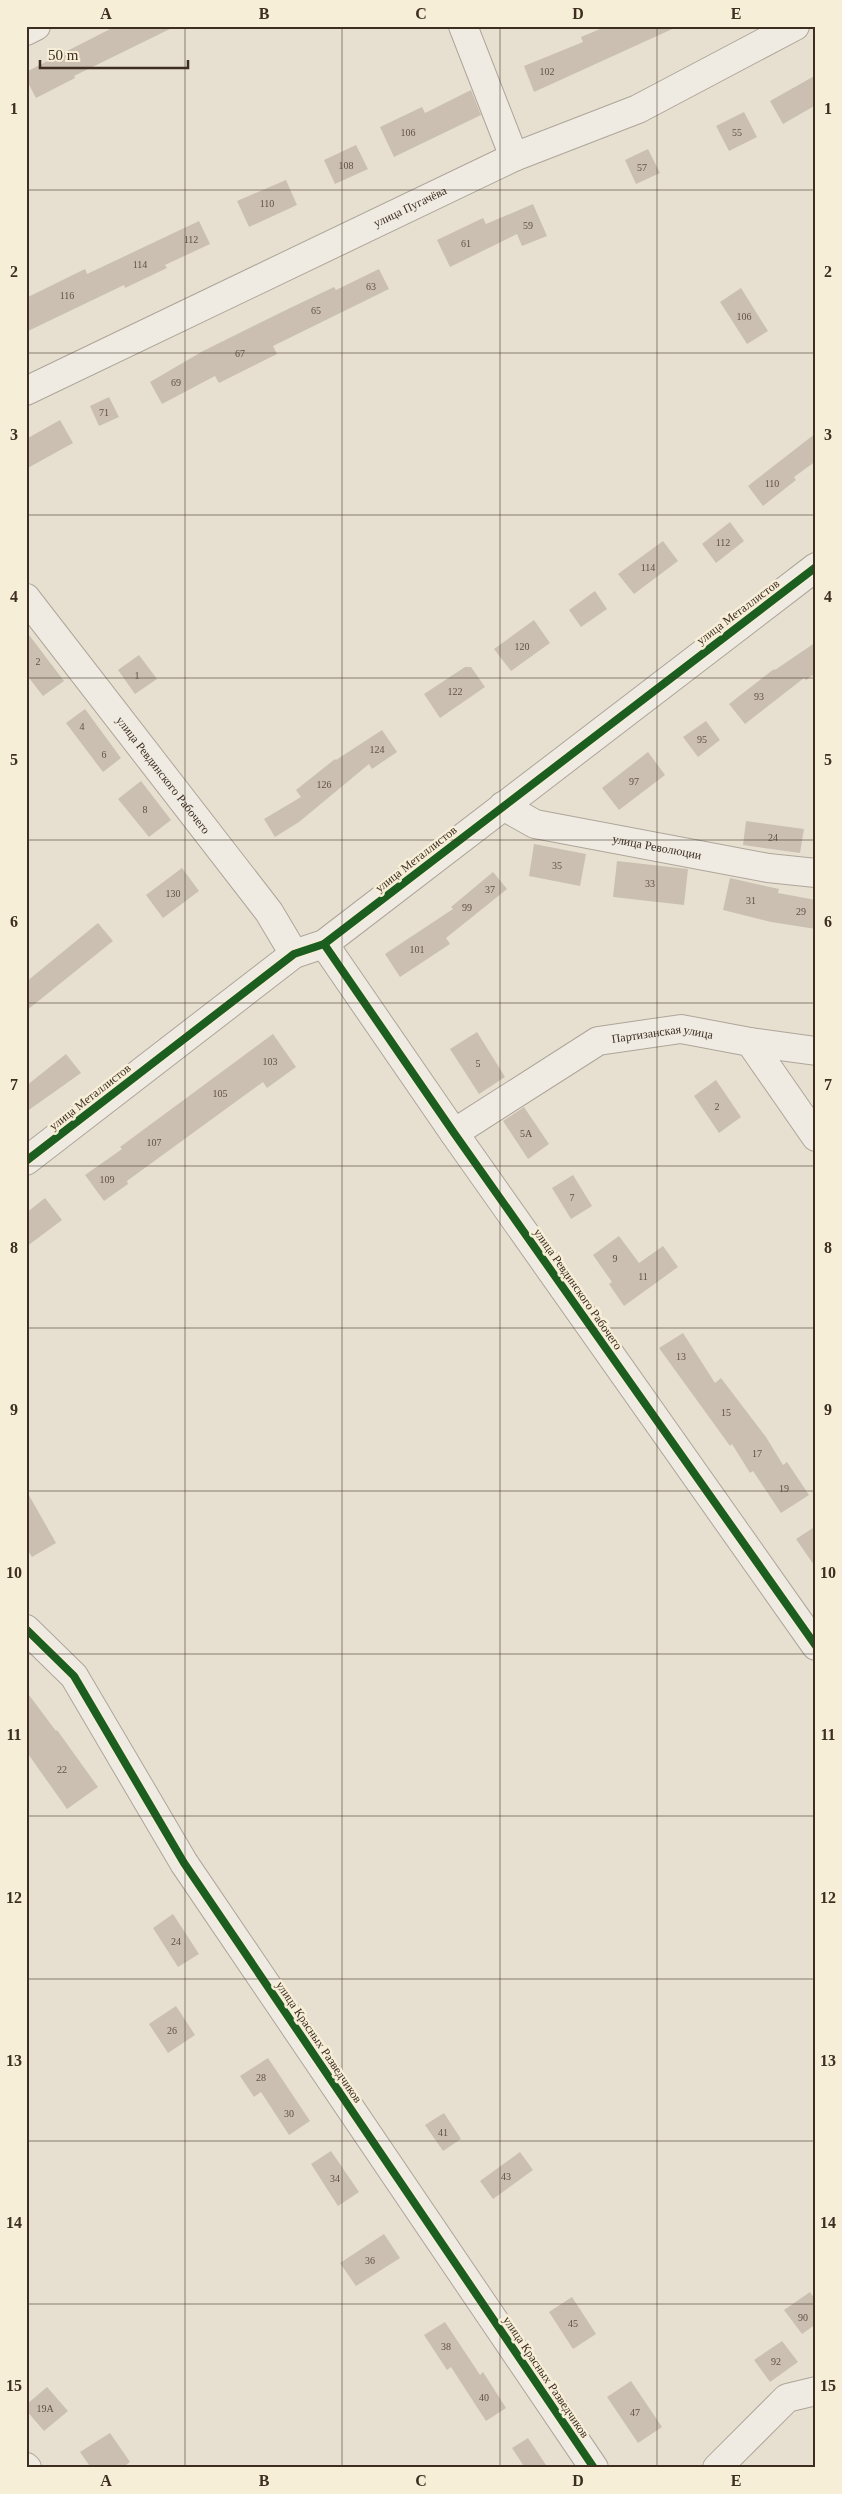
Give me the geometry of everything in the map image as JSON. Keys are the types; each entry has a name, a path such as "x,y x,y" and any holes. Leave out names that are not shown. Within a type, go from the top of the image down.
{"street":[{"path":"26,31 36,26"},
{"path":"463,26 514,157"},
{"name":"улица Пугачёва","path":"26,391 514,157 638,109 795,26"},
{"name":"улица Металлистов","path":"26,1160 294,954 324,944 816,567"},
{"name":"улица Ревдинского Рабочего","path":"26,598 269,912 294,954"},
{"name":"улица Революции","path":"503,806 535,824 768,868 816,874"},
{"name":"улица Ревдинского Рабочего","path":"324,944 454,1133 816,1646"},
{"name":"Партизанская улица","path":"454,1133 598,1041 681,1030 816,1051"},
{"path":"750,1042 816,1137"},
{"name":"улица Красных Разведчиков","path":"26,1629 74,1676 184,1863 594,2468"},
{"path":"717,2468 787,2398 816,2391"}],"building":[{"path":"116,26 176,26 74,76 75,78 36,98 26,79 26,72"},
{"path":"607,26 679,26 534,92 524,66 583,42 581,37"},
{"path":"816,75 816,105 783,124 770,101"},
{"path":"471,90 481,115 394,157 380,127 422,107 425,113"},
{"path":"744,112 757,137 729,151 716,126"},
{"path":"356,145 368,169 335,184 324,160"},
{"path":"648,149 660,173 636,184 625,160"},
{"path":"286,180 297,205 249,227 237,201"},
{"path":"533,204 547,236 522,246 517,234 450,267 437,240 483,218 486,224"},
{"path":"199,221 210,244 165,265 167,268 125,288 124,285 26,332 26,298 85,269 87,274"},
{"path":"379,269 389,289 273,346 277,354 219,383 215,376 162,404 150,382 203,351 286,310 334,287 336,290"},
{"path":"741,288 768,331 747,344 720,302"},
{"path":"109,397 119,417 99,426 90,406"},
{"path":"60,420 73,443 26,469 26,439"},
{"path":"816,433 816,461 794,477 796,480 763,506 748,486"},
{"path":"730,522 744,541 716,563 702,544"},
{"path":"663,541 678,561 634,594 618,574"},
{"path":"595,591 607,609 581,627 569,610"},
{"path":"534,620 550,643 511,671 494,649"},
{"path":"26,631 64,681 43,696 26,674"},
{"path":"816,642 816,673 806,680 804,678 745,724 729,704 774,669"},
{"path":"139,655 157,679 135,694 118,670"},
{"path":"465,667 471,667 485,687 440,718 424,694"},
{"path":"85,709 121,758 103,772 66,723"},
{"path":"706,721 720,740 698,757 683,737"},
{"path":"382,730 397,752 372,769 369,764 299,822 275,837 264,819 301,797 296,790 335,759"},
{"path":"648,752 665,775 619,810 602,788"},
{"path":"141,781 171,820 149,837 118,799"},
{"path":"746,821 804,829 800,853 743,845"},
{"path":"534,844 586,854 580,886 529,876"},
{"path":"617,861 688,869 684,905 613,897"},
{"path":"182,868 199,891 163,918 146,895"},
{"path":"493,872 507,889 446,938 450,944 400,977 385,954 453,909 451,907"},
{"path":"730,878 779,889 778,893 816,900 816,929 771,922 723,910"},
{"path":"98,923 113,941 26,1011 26,982"},
{"path":"477,1032 505,1077 479,1094 450,1049"},
{"path":"273,1034 296,1067 267,1088 263,1082 127,1181 128,1184 104,1201 85,1175"},
{"path":"66,1054 81,1073 26,1112 26,1086"},
{"path":"716,1080 741,1117 719,1133 694,1096"},
{"path":"524,1107 549,1144 528,1159 503,1121"},
{"path":"573,1175 592,1206 571,1219 552,1188"},
{"path":"45,1198 62,1220 26,1247 26,1213"},
{"path":"619,1236 639,1263 663,1246 678,1267 624,1306 609,1284 612,1282 593,1255"},
{"path":"683,1333 715,1383 721,1378 766,1437 783,1465 787,1462 809,1495 781,1513 753,1471 750,1473 732,1444 730,1446 659,1348"},
{"path":"26,1490 56,1543 32,1557 26,1548"},
{"path":"816,1526 816,1568 796,1539"},
{"path":"26,1691 98,1787 67,1809 26,1751"},
{"path":"173,1914 199,1954 178,1967 153,1928"},
{"path":"176,2006 195,2035 168,2053 149,2024"},
{"path":"268,2058 310,2121 289,2135 261,2092 254,2097 240,2076"},
{"path":"444,2113 461,2139 443,2151 425,2125"},
{"path":"331,2151 359,2192 338,2206 311,2164"},
{"path":"520,2152 533,2170 493,2199 480,2181"},
{"path":"384,2234 400,2258 356,2286 340,2263"},
{"path":"810,2292 816,2301 816,2324 802,2334 784,2310"},
{"path":"572,2297 596,2334 573,2349 549,2312"},
{"path":"445,2322 480,2375 483,2372 506,2408 486,2421 451,2367 447,2370 424,2335"},
{"path":"782,2341 798,2362 770,2382 754,2360"},
{"path":"631,2381 662,2427 638,2443 607,2397"},
{"path":"47,2387 68,2411 44,2431 26,2410 26,2405"},
{"path":"110,2433 130,2462 122,2468 91,2468 80,2452"},
{"path":"528,2438 548,2468 525,2468 512,2448"}],"cycle path":[{"path":"26,1161 294,954 324,944 816,567"},
{"path":"324,944 454,1133 816,1646"},
{"path":"26,1629 74,1676 184,1863 594,2468"}]}
